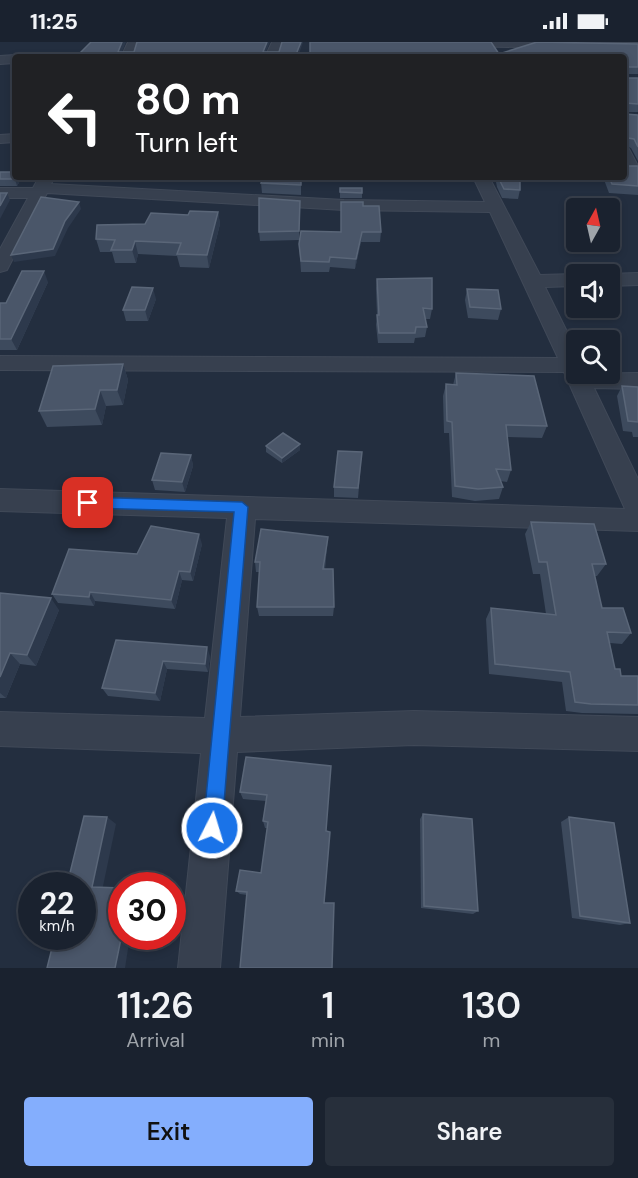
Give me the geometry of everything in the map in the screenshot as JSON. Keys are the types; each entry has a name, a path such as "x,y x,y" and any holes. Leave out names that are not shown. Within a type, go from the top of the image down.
{"street":[{"path":"439,43 638,46"},
{"path":"482,180 566,352"},
{"path":"0,193 42,186 344,205 496,207"},
{"path":"0,266 42,186"},
{"path":"620,280 638,279"},
{"path":"533,281 566,280"},
{"path":"0,363 407,363 566,372"},
{"path":"620,378 638,381"},
{"path":"581,384 638,507"},
{"path":"0,500 638,519"},
{"path":"199,968 242,507"},
{"path":"0,729 207,735 414,728 638,734"}],"building":[{"path":"91,42 122,42 118,52 134,52 137,42 267,42 263,52 279,52 282,42 301,42 296,54 79,54"},
{"path":"310,42 491,42 499,54 310,54"},
{"path":"537,42 638,44 638,67 627,67 627,54 499,54"},
{"path":"627,78 638,78 638,104 627,103"},
{"path":"627,114 638,115 638,147 634,139 628,138"},
{"path":"627,166 638,166 638,186 612,184 610,180 627,180"},
{"path":"0,172 12,172 12,179 0,179"},
{"path":"262,180 301,180 301,185 261,183"},
{"path":"500,180 520,180 520,190 504,189"},
{"path":"340,188 362,188 362,193 340,192"},
{"path":"0,193 7,193 0,206"},
{"path":"41,197 79,202 65,221 53,249 11,255"},
{"path":"259,198 300,201 299,231 259,232"},
{"path":"341,202 363,202 363,206 379,206 381,232 362,232 356,259 330,257 329,262 301,261 299,244 301,231 341,232"},
{"path":"190,211 218,212 207,255 177,254 181,243 135,241 132,250 111,250 115,240 96,239 97,225 145,224 151,213 188,215"},
{"path":"22,271 44,271 11,339 0,339 0,303 6,303"},
{"path":"432,278 432,309 423,308 427,327 416,327 415,333 379,333 377,279"},
{"path":"132,287 153,288 145,310 123,310"},
{"path":"467,289 498,290 501,309 470,307"},
{"path":"123,364 117,390 100,390 95,409 39,411 53,366"},
{"path":"456,373 534,376 547,426 506,425 511,470 496,469 503,487 478,489 455,486 452,422 447,421 446,384 457,385"},
{"path":"622,386 638,387 638,422 628,421"},
{"path":"283,433 300,444 282,458 266,446"},
{"path":"338,451 362,452 358,488 334,487"},
{"path":"161,453 191,455 182,482 152,480"},
{"path":"531,522 594,524 606,564 592,564 602,608 623,608 631,633 607,632 615,669 620,669 621,676 638,676 638,705 575,702 570,672 495,664 491,608 556,615 547,562 539,562"},
{"path":"151,526 199,534 190,572 179,571 171,600 90,592 89,597 52,594 69,549 137,554"},
{"path":"261,529 328,537 323,569 333,569 334,607 257,607 260,562 255,562"},
{"path":"0,593 51,598 27,655 10,653 0,677"},
{"path":"116,640 207,647 205,664 163,661 155,693 102,688"},
{"path":"246,757 331,766 326,831 330,832 324,903 334,903 332,968 240,968 247,892 236,891 240,870 261,873 268,822 263,821 267,795 240,792"},
{"path":"423,814 472,819 478,911 424,906"},
{"path":"84,816 107,817 95,872 70,872"},
{"path":"569,817 614,823 630,923 580,916"},
{"path":"96,887 108,888 108,950 119,950 115,968 47,968 52,950 96,950"}],"route":[{"path":"88,503 242,507 212,828"}]}
